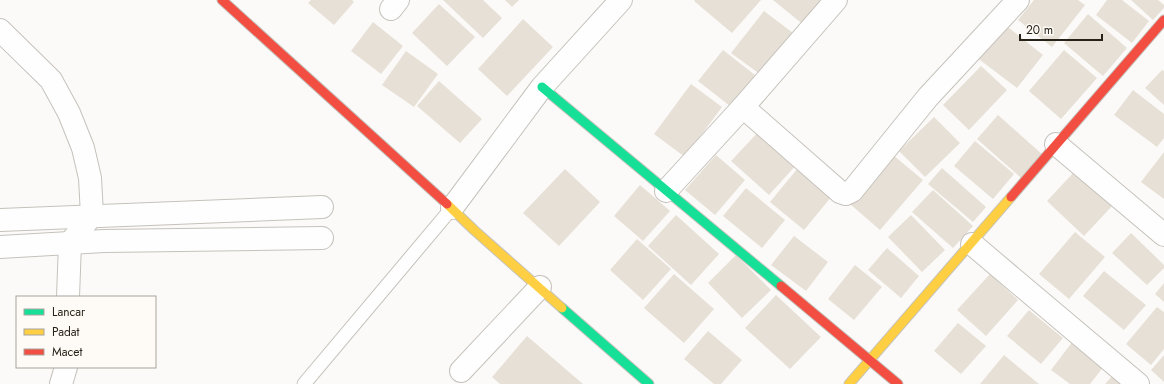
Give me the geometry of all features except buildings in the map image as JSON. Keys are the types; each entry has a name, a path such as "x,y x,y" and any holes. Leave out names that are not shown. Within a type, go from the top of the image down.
{"street":[{"path":"222,0 452,208 474,230 649,384"},
{"path":"452,208 542,87 622,0"},
{"path":"666,191 743,107 836,0"},
{"path":"743,107 840,192 846,194 852,191 928,97 1018,0"},
{"path":"849,384 972,244 1056,144 1164,20"},
{"path":"5,40 51,80 69,113 83,148 90,178 92,215 70,243 68,296"},
{"path":"542,87 898,384"},
{"path":"1056,144 1161,227"},
{"path":"0,220 92,215 322,207"},
{"path":"0,247 70,243 322,238"},
{"path":"972,244 1138,384"},
{"path":"461,371 540,287"},
{"path":"61,384 66,368"}],"lane":[{"path":"304,384 452,208"}],"traffic: fast":[{"path":"542,87 781,286"},
{"path":"562,308 649,384"}],"traffic: slow":[{"path":"849,384 1011,197"},
{"path":"447,204 562,308"}],"traffic: jam":[{"path":"222,0 447,204"},
{"path":"1011,197 1164,20"},
{"path":"781,286 898,384"}]}
